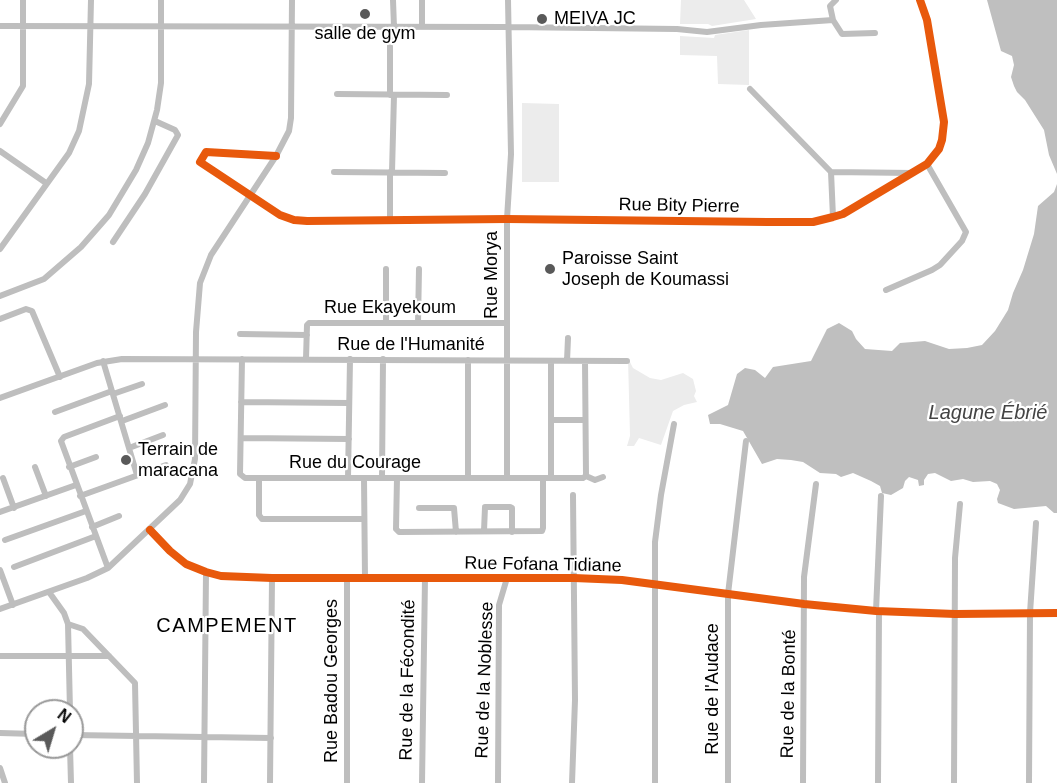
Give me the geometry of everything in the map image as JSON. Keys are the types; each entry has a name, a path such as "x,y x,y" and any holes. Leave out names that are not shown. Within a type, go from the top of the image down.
{"street":[{"path":"0,124 23,86 23,0"},
{"path":"0,249 69,153 79,131 89,84 92,0"},
{"path":"0,296 44,279 81,247 109,215 136,171 155,121 161,83 161,0"},
{"path":"0,609 87,578 108,568 180,500 193,476 197,303 202,274 211,255 285,141 291,118 292,0"},
{"path":"390,220 393,0"},
{"path":"422,0 422,27"},
{"name":"Rue Morya","path":"507,478 507,219 511,154 508,0"},
{"path":"836,0 830,6 833,20 842,33 875,33"},
{"name":"Rue Bity Pierre","path":"276,156 206,152 201,160 202,164 250,196 280,215 294,220 507,219 813,222 843,214 914,173 927,164 939,149 944,128 927,20 920,0"},
{"path":"0,26 508,27 677,29 707,32 833,20"},
{"path":"750,89 831,172 833,217"},
{"path":"337,94 447,95"},
{"path":"113,242 145,194 178,135 175,130 155,121"},
{"path":"0,151 46,183"},
{"path":"886,290 940,265 962,241 966,232 927,164"},
{"path":"334,171 445,173"},
{"path":"831,172 914,173"},
{"path":"386,268 386,322"},
{"path":"418,323 419,270"},
{"path":"0,319 26,309 32,311 60,377"},
{"name":"Rue Ekayekoum","path":"306,359 307,325 309,323 507,323"},
{"path":"240,334 307,334"},
{"path":"567,361 568,338"},
{"path":"242,358 240,474 245,478 259,478 259,515 262,519 364,519"},
{"name":"Rue de l'Humanité","path":"0,398 103,362 123,359 627,361"},
{"path":"348,478 350,359"},
{"path":"382,359 382,478"},
{"path":"468,360 468,478"},
{"path":"551,361 551,478"},
{"path":"585,361 585,476"},
{"path":"103,362 137,475"},
{"path":"55,412 142,384"},
{"path":"241,402 349,403"},
{"path":"108,568 61,441 64,437 165,405"},
{"path":"551,420 585,420"},
{"path":"655,783 655,542 674,424"},
{"path":"129,448 163,435"},
{"path":"241,438 349,439"},
{"name":"Rue de l'Audace","path":"728,783 728,594 746,441"},
{"path":"69,467 96,457"},
{"path":"80,495 166,465"},
{"path":"35,467 46,496"},
{"name":"Rue du Courage","path":"259,478 583,478 585,476 595,480 603,477"},
{"path":"3,478 14,508"},
{"path":"364,478 365,578"},
{"path":"396,478 397,531 456,532 542,531 543,478"},
{"name":"Rue de la Bonté","path":"803,783 804,571 816,484"},
{"path":"0,513 76,485"},
{"path":"572,783 575,700 573,495"},
{"path":"878,783 881,496"},
{"path":"954,783 955,558 960,504"},
{"path":"484,531 485,507 510,507 512,508 512,532"},
{"path":"419,508 454,508 456,532"},
{"path":"5,540 86,511"},
{"path":"92,527 119,516"},
{"path":"1029,783 1030,613 1036,523"},
{"name":"Rue Fofana Tidiane","path":"150,530 186,564 221,576 573,578 654,583 804,604 878,611 955,614 1057,613"},
{"path":"14,567 96,536"},
{"path":"0,570 13,605"},
{"path":"204,783 206,572"},
{"path":"270,783 272,578"},
{"name":"Rue Badou Georges","path":"347,578 347,783"},
{"name":"Rue de la Fécondité","path":"422,783 425,578"},
{"name":"Rue de la Noblesse","path":"498,783 500,605 507,578"},
{"path":"49,592 64,613 68,624 69,699"},
{"path":"68,624 83,629 135,683 137,783"},
{"path":"0,656 109,656"},
{"path":"0,733 24,734"},
{"path":"84,735 271,738"},
{"path":"70,759 71,783"},
{"path":"0,768 5,783"}],"shaded area":[{"path":"681,0 744,0 756,19 712,26 680,24"},
{"path":"749,30 749,85 718,84 717,56 680,55 680,36 714,38 715,35"},
{"path":"522,103 559,104 559,182 522,182"},
{"path":"628,358 633,368 650,378 661,380 683,373 693,379 696,391 694,396 697,402 673,411 661,445 639,438 634,446 627,446 630,436"}],"water":[{"path":"987,0 1057,0 1057,174 1049,155 1044,130 1014,86 1011,77 1014,65 1012,56 1001,51"},
{"name":"Lagune Ébrié","path":"1057,184 1057,513 1046,506 1014,509 998,503 1000,490 997,484 990,481 973,482 963,479 951,481 935,473 928,474 924,485 919,486 918,480 909,477 903,488 891,495 882,493 880,486 853,473 841,477 836,474 820,473 803,462 791,460 777,459 762,464 743,431 720,424 710,424 708,415 728,405 737,374 745,368 755,370 765,378 773,367 811,361 827,329 839,323 852,331 865,349 892,351 900,343 925,341 949,349 982,345 995,331 1008,310 1034,234 1038,206 1054,192"}],"cycle path":[{"path":"276,156 206,152 200,162 280,215 294,220 507,219 813,222 843,214 927,164 939,149 944,122 927,20 920,0"},
{"path":"150,530 186,564 221,576 622,580 876,611 955,614 1057,613"}],"place":[{"name":"salle de gym","path":"365,14"},
{"name":"MEIVA JC","path":"542,19"},
{"name":"Paroisse Saint Joseph de Koumassi","path":"550,269"},
{"name":"Terrain de maracana","path":"126,460"}],"district":[{"name":"CAMPEMENT","path":"227,626"}]}
